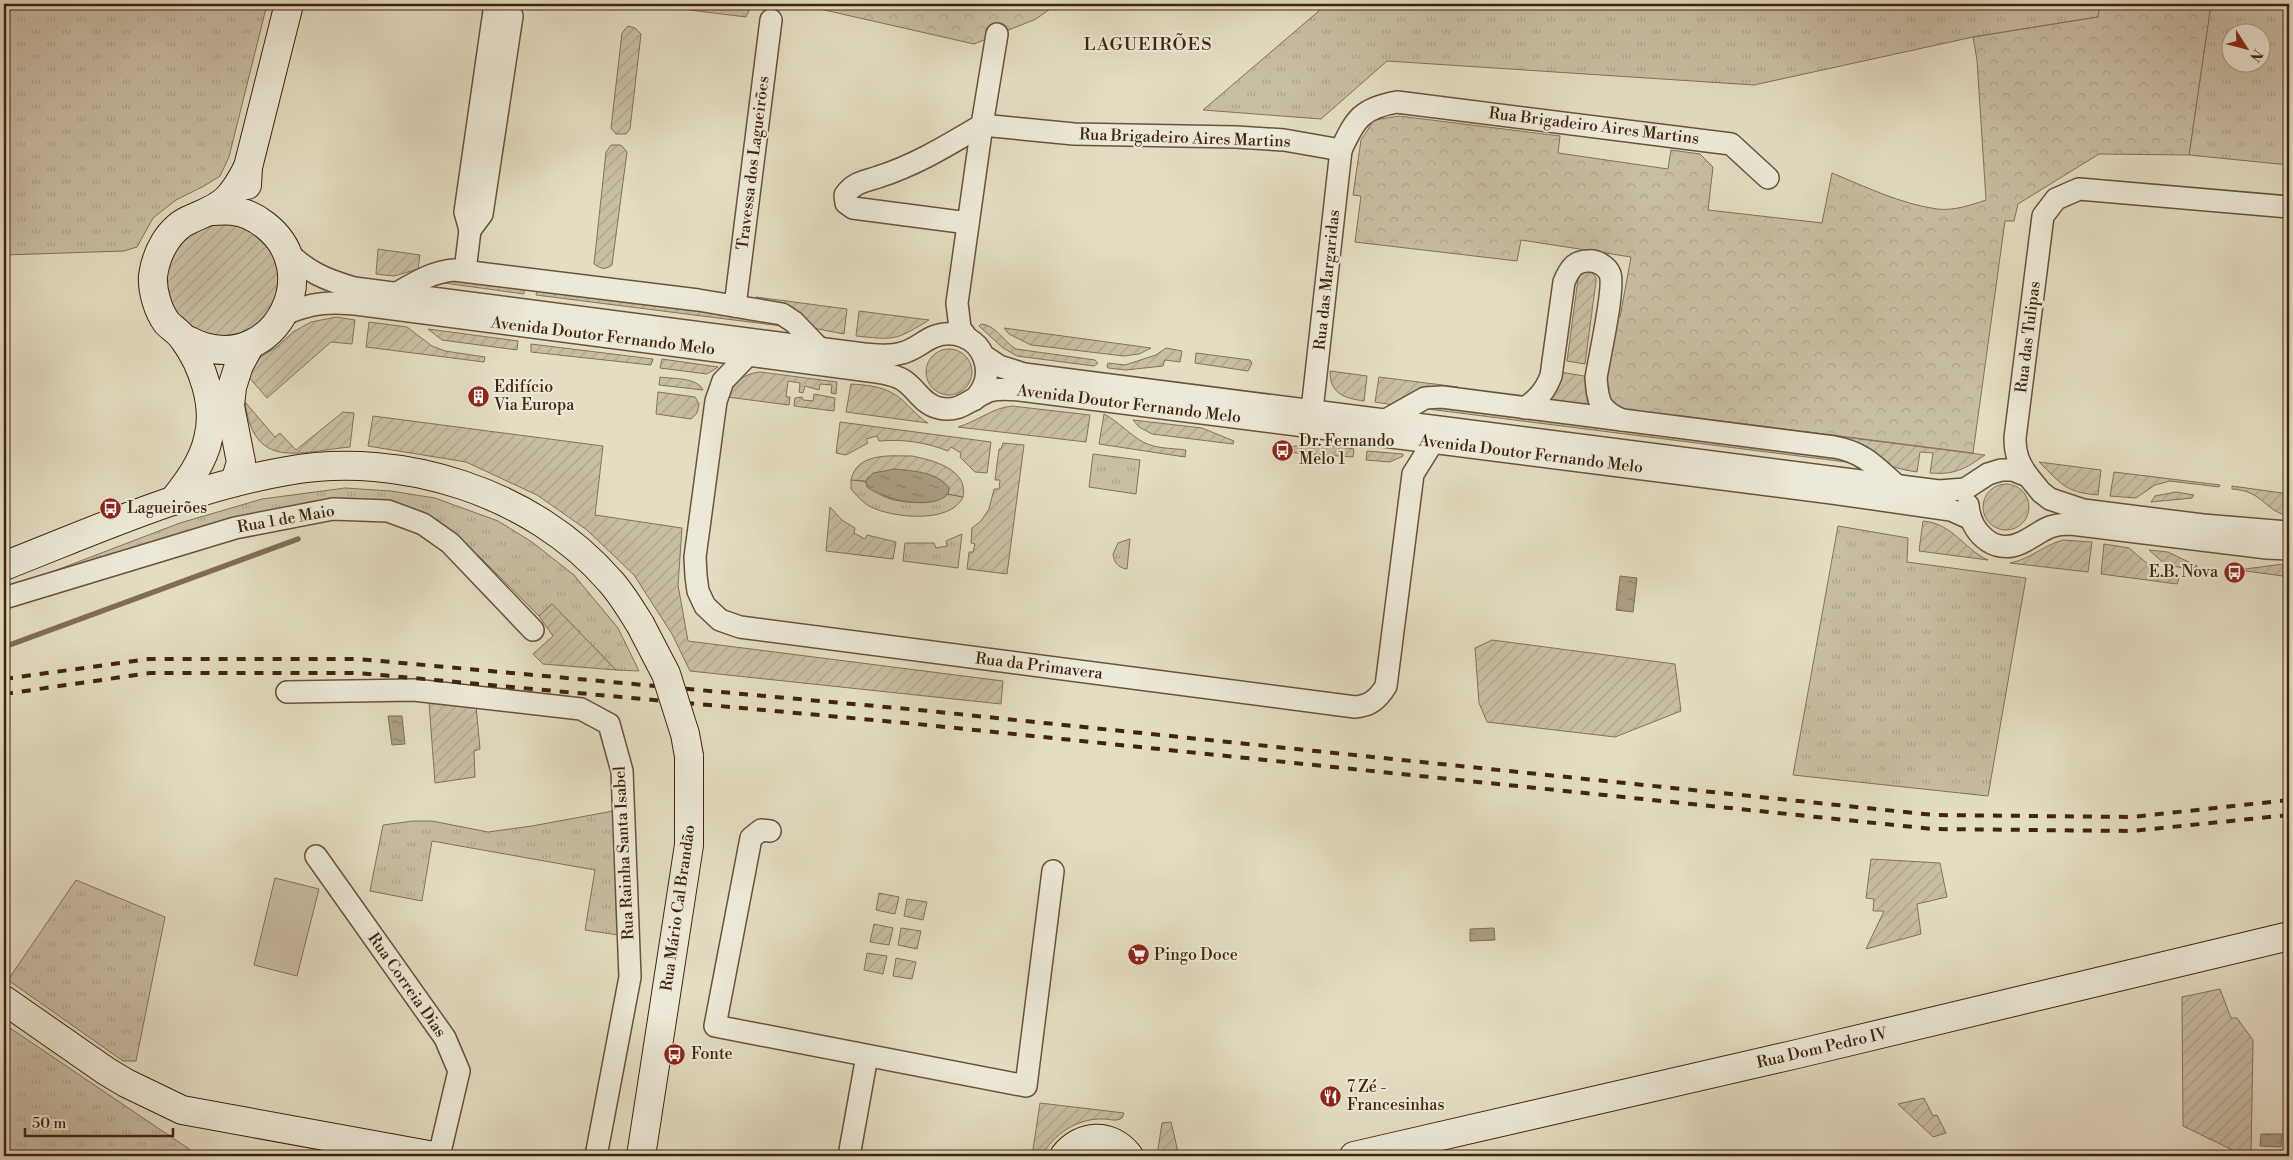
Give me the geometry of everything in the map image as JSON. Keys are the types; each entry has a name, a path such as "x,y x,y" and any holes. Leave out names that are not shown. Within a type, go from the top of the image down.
{"street":[{"path":"256,218 248,199 246,186 248,168 289,4"},
{"path":"465,271 470,230 465,212 494,11 500,4"},
{"path":"470,230 482,214 512,16 506,4"},
{"name":"Travessa dos Lagueirões","path":"735,306 771,20"},
{"path":"918,393 912,381 911,369 914,356 926,342 944,328 952,315 956,303 997,34"},
{"name":"Rua Brigadeiro Aires Martins","path":"982,125 1093,135 1274,139 1341,150 1352,126 1375,106 1397,102 1731,144 1768,178"},
{"path":"968,223 853,208 846,203 845,195 852,186 899,170 936,152 982,125"},
{"name":"Rua das Margaridas","path":"1312,410 1341,150"},
{"path":"210,211 234,211 256,218 274,232 286,250 292,272 291,294 283,316 269,333 250,345 228,350 204,348 183,338 166,322 156,301 153,277 158,254 170,234 188,220 210,211 227,199 240,184 248,168"},
{"name":"Rua das Tulipas","path":"2014,438 2043,216 2047,208 2056,199 2079,189 2289,207"},
{"name":"Avenida Doutor Fernando Melo","path":"286,250 298,264 328,281 354,288 888,356 904,353 926,342 950,334 967,338 977,346 984,356 999,366 1024,374 1953,491 1965,489 2000,470 2013,470 2034,484 2050,499 2084,510 2203,526 2289,532"},
{"path":"1525,408 1538,399 1546,389 1551,376 1564,282 1567,275 1570,269 1579,261 1592,260 1602,264 1610,273 1611,288 1596,378 1598,398 1608,414 1625,421"},
{"path":"397,293 427,276 441,271 465,271 735,306 782,314 794,322 819,348"},
{"name":"Avenida Doutor Fernando Melo","path":"283,316 304,306 335,302 877,372 904,380 927,403 938,408 951,410 964,407 989,392 1001,389 1020,390 1933,507 1951,510 1969,518"},
{"path":"956,303 960,328 967,338"},
{"path":"183,338 207,385 210,415 209,438 213,453 235,482"},
{"path":"235,482 242,462 232,421 231,396 239,365 250,345"},
{"name":"Rua da Primavera","path":"749,354 723,380 716,401 695,557 698,591 705,606 720,620 740,627 1355,707 1365,706 1379,697 1386,686 1413,474 1433,442"},
{"path":"974,400 982,391 986,380 987,368 984,356"},
{"path":"1386,420 1425,398 1442,398 1525,408 1852,450 1865,457 1896,485"},
{"path":"173,501 190,479 209,438"},
{"path":"2014,438 2000,461 1971,493 1968,505 1969,518 1975,530 1983,539 1995,544 2008,546 2020,543 2046,527 2071,524 2267,548 2289,549"},
{"path":"2014,438 2019,464 2034,484 2044,504 2043,516 2039,527 2031,537"},
{"path":"238,441 249,457 275,473"},
{"name":"Rua Mário Cal Brandão","path":"4,566 173,501 235,482 275,473 320,467 369,466 420,474 469,486 522,510 574,546 610,581 640,624 666,674 685,734 689,756 689,845 641,1156"},
{"name":"Rua 1 de Maio","path":"4,598 235,528 333,508 388,511 423,524 450,543 533,630"},
{"name":"Rua Rainha Santa Isabel","path":"287,692 414,690 581,709 609,724 622,771 630,977 596,1156"},
{"path":"770,831 761,830 751,838 715,1026 1026,1086 1054,871"},
{"name":"Rua Correia Dias","path":"316,856 445,1038 459,1072 439,1156"},
{"name":"Rua Dom Pedro IV","path":"1354,1156 1400,1151 1807,1051 2289,936"},
{"path":"4,1000 113,1075 182,1110 434,1156"},
{"path":"849,1156 867,1056"},
{"path":"1064,1156 1070,1148 1092,1138 1104,1139 1115,1143 1129,1156"}],"green space":[{"path":"4,4 267,4 229,157 220,176 176,200 153,218 137,247 124,251 4,255"},
{"path":"642,4 752,4 746,17"},
{"path":"798,4 1057,4 1036,19 974,44"},
{"path":"1327,4 2100,4 2098,17 1973,37 1754,85 1387,61 1321,119 1203,110"},
{"path":"2100,4 2211,4 2189,155 2099,154 2018,204 2014,221 2005,221 1973,453 1675,415 1674,422 1614,410 1603,382 1611,325 1620,317 1631,257 1521,240 1517,261 1355,242 1361,196 1353,195 1361,140 1374,120 1399,116 1560,136 1558,153 1668,169 1671,150 1700,154 1713,167 1708,210 1822,223 1832,173 1884,194 1924,207 1950,209 1974,204 1986,200 1977,60 1973,37 2098,17"},
{"path":"2211,4 2289,4 2289,165 2189,155"},
{"path":"628,26 635,28 641,34 630,129 626,134 616,134 611,128 622,33"},
{"path":"611,145 621,145 627,152 612,265 603,268 594,264 606,152"},
{"path":"222,222 244,227 263,239 275,258 280,280 275,302 263,321 244,333 222,338 200,333 181,321 169,302 164,280 169,258 181,239 200,227"},
{"path":"378,249 420,255 418,269 394,276 376,274"},
{"path":"1585,272 1592,273 1596,277 1596,281 1585,364 1567,361 1578,279 1580,274"},
{"path":"441,278 525,285 524,294 437,282"},
{"path":"538,286 781,319 789,327 536,295"},
{"path":"756,297 847,309 844,334 808,327"},
{"path":"859,311 929,320 909,332 894,337 856,336"},
{"path":"336,317 355,320 352,344 331,342 267,398 247,375 261,357 278,346 293,332 311,322"},
{"path":"369,322 407,327 432,346 445,351 485,357 484,362 366,347"},
{"path":"981,324 991,327 1016,349 1095,360 1098,363 1094,366 1017,356 1003,348 979,326"},
{"path":"1004,328 1151,348 1139,354 1124,356 1031,345 1009,334"},
{"path":"428,329 518,341 517,350 442,340"},
{"path":"531,344 653,359 651,365 531,352"},
{"path":"1166,348 1182,351 1180,362 1165,360 1163,366 1126,370 1108,368 1107,366 1108,363 1125,365 1156,355"},
{"path":"944,349 954,349 966,355 971,363 971,381 966,389 958,394 944,395 936,392 929,385 926,377 926,367 929,359 936,352"},
{"path":"1196,353 1250,360 1252,363 1248,371 1195,363"},
{"path":"662,359 718,367 707,374 660,368"},
{"path":"1330,371 1367,376 1364,401 1344,396 1335,390 1332,385"},
{"path":"760,372 837,382 836,394 831,393 832,385 820,384 819,390 805,386 803,393 799,392 800,383 788,381 786,397 790,397 789,405 727,397 740,379 749,374"},
{"path":"1560,372 1590,377 1595,410 1546,403"},
{"path":"660,377 690,381 700,386 703,390 659,385"},
{"path":"1379,377 1458,387 1457,393 1394,405 1375,402"},
{"path":"851,384 873,386 889,391 928,423 846,412"},
{"path":"658,392 695,397 699,404 697,413 691,419 656,414"},
{"path":"814,394 835,398 834,411 794,406 795,398 802,397 803,400 813,401"},
{"path":"245,402 275,437 280,433 296,450 343,412 354,413 350,447 296,453 281,452 268,448 258,439 250,424"},
{"path":"1431,403 1849,456 1862,464 1420,408"},
{"path":"1012,406 1090,415 1086,442 958,427 998,409"},
{"path":"1104,414 1143,442 1159,447 1186,450 1185,457 1099,444"},
{"path":"373,416 603,446 595,515 682,528 678,585 688,641 1003,681 1001,704 690,671 672,634 634,575 587,530 537,495 466,462 368,446"},
{"path":"1133,420 1202,428 1234,441 1233,444 1152,434 1139,427"},
{"path":"840,422 991,442 987,473 975,472 960,457 961,453 951,447 948,451 914,442 897,440 879,441 877,436 866,439 868,443 846,455 836,453"},
{"path":"1836,436 1985,455 1953,472 1930,473 1933,453 1920,452 1917,472 1885,464 1865,456 1835,442"},
{"path":"1003,443 1024,445 1007,574 967,569 969,552 973,552 975,544 971,543 972,528 981,521 989,509 994,489 999,489 1000,480 995,480 999,449 1001,449"},
{"path":"1321,444 1354,449 1353,457 1284,452 1286,447"},
{"path":"1367,451 1403,454 1403,456 1390,462 1366,460"},
{"path":"1093,454 1140,460 1136,494 1089,487"},
{"path":"885,456 912,456 939,463 955,473 963,487 963,497 948,494 949,488 941,481 922,473 900,473 868,477 866,481 851,480 854,471 867,460"},
{"path":"2039,462 2101,470 2098,495 2078,492 2064,486"},
{"path":"2114,472 2220,485 2219,487 2170,481 2155,485 2136,498 2110,496"},
{"path":"851,480 866,483 887,498 905,502 926,502 943,498 948,494 963,497 957,506 934,515 907,516 893,514 881,511 865,503 851,489"},
{"path":"2011,484 2015,485 2025,494 2028,498 2028,516 2019,526 2011,530 2001,530 1993,526 1984,516 1983,502 1987,494 1997,485"},
{"path":"2232,486 2289,494 2289,516 2274,510 2251,493 2232,489"},
{"path":"345,488 391,491 435,498 498,521 532,542 574,575 618,628 639,671 616,670 552,604 539,616 480,557 435,522 377,506 4,590 180,523 262,499"},
{"path":"2176,492 2194,495 2192,498 2151,502 2155,496"},
{"path":"830,507 842,520 855,528 854,533 865,539 867,535 896,542 893,559 826,551"},
{"path":"1923,521 1934,523 1950,531 1971,549 1988,560 1919,551"},
{"path":"1838,526 1908,538 1907,562 2026,578 1988,796 1793,775"},
{"path":"962,534 958,568 903,561 905,543 934,543 936,548 947,546 946,541"},
{"path":"1130,539 1127,569 1117,564 1113,554 1118,543"},
{"path":"2063,540 2092,542 2088,572 2010,563 2024,558"},
{"path":"2104,544 2129,548 2156,571 2163,575 2179,578 2177,584 2101,574"},
{"path":"2149,550 2168,552 2197,566 2196,570 2166,565"},
{"path":"2283,564 2283,576 2238,570"},
{"path":"552,604 616,670 543,664 533,654 553,636 539,616"},
{"path":"1492,640 1675,664 1681,711 1615,737 1487,722 1479,703 1475,648"},
{"path":"429,703 476,706 480,749 474,751 475,777 435,783"},
{"path":"613,811 618,935 585,930 595,870 432,841 422,901 370,891 383,825 413,821 432,821 488,832"},
{"path":"1871,859 1940,863 1947,897 1917,904 1921,934 1866,949 1884,911 1873,911 1874,899 1866,898"},
{"path":"275,878 319,889 297,976 254,965"},
{"path":"76,880 165,917 136,1061 123,1061 8,980"},
{"path":"879,893 899,897 895,914 876,910"},
{"path":"907,899 927,902 923,920 904,916"},
{"path":"874,924 893,928 889,945 870,942"},
{"path":"901,928 921,931 917,949 898,945"},
{"path":"867,953 887,956 883,974 864,970"},
{"path":"896,958 916,962 912,979 893,976"},
{"path":"2220,989 2231,1018 2237,1018 2253,1040 2251,1156 2245,1156 2183,1126 2182,997"},
{"path":"4,1024 192,1151 192,1156 4,1156"},
{"path":"1924,1098 1933,1116 1937,1115 1946,1133 1933,1137 1898,1104"},
{"path":"1040,1103 1124,1113 1122,1118 1117,1120 1094,1119 1076,1124 1060,1134 1042,1156 1032,1156"},
{"path":"1171,1122 1179,1156 1157,1156 1162,1123"}],"water":[{"path":"895,469 932,475 949,488 948,494 941,499 931,502 908,502 885,496 867,487 866,481 873,473"},
{"path":"1620,576 1637,578 1633,612 1616,610"},
{"path":"388,716 402,716 405,744 392,745"},
{"path":"1494,928 1495,940 1470,941 1470,929"},
{"path":"2261,1134 2282,1134 2281,1147 2260,1146"}],"waterway":[{"path":"4,647 298,539"}],"railway":[{"path":"4,679 149,659 358,659 919,710 1934,815 2132,817 2289,800"},
{"path":"4,694 150,673 358,673 917,724 1933,829 2132,831 2289,815"}],"place":[{"name":"Edifício Via Europa","path":"478,396"},
{"name":"Dr. Fernando Melo 1","path":"1283,450"},
{"name":"Lagueirões","path":"111,508"},
{"name":"E.B. Nova","path":"2234,572"},
{"name":"Pingo Doce","path":"1138,955"},
{"name":"Fonte","path":"675,1054"},
{"name":"7 Zé - Francesinhas","path":"1331,1096"}],"district":[{"name":"LAGUEIRÕES","path":"1148,44"}]}
